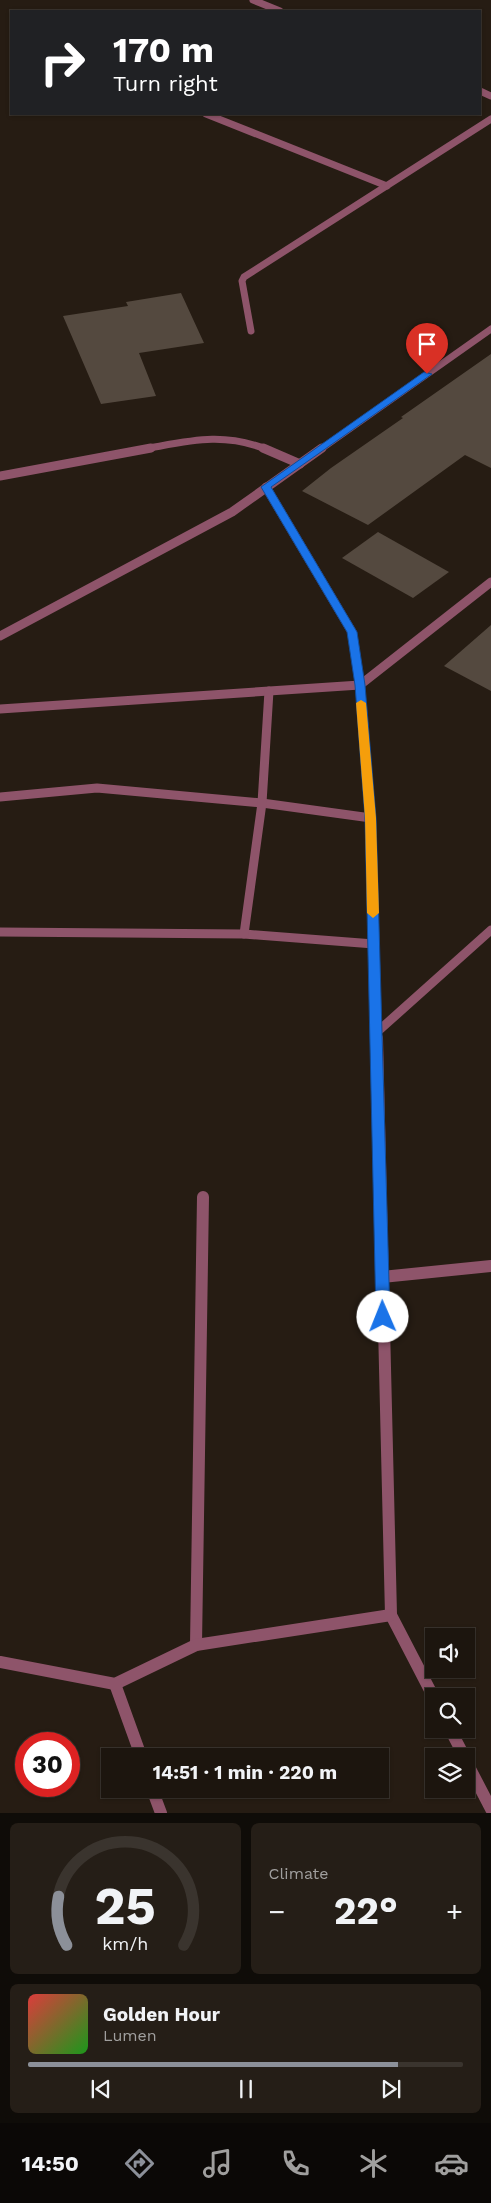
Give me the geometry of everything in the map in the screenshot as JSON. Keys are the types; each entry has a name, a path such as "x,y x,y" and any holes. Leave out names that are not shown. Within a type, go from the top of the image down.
{"street":[{"path":"253,0 278,10"},
{"path":"209,115 387,186"},
{"path":"251,331 242,281 244,277 491,119"},
{"path":"0,636 232,512 491,329"},
{"path":"0,476 206,438 230,438 250,442 300,464"},
{"path":"266,487 352,632 360,685 371,818 391,1615 429,1688"},
{"path":"0,709 360,685 491,582"},
{"path":"244,934 262,803 269,691"},
{"path":"0,797 97,788 262,803 371,818"},
{"path":"376,1033 491,930"},
{"path":"0,932 244,934 374,944"},
{"path":"196,1645 203,1197"},
{"path":"382,1277 491,1266"},
{"path":"0,1662 115,1684 196,1645 391,1615"},
{"path":"115,1684 138,1748"},
{"path":"475,1778 491,1809"},
{"path":"155,1798 161,1813"}],"building":[{"path":"181,293 204,343 139,353 156,396 101,404 63,316 128,306 126,302"},
{"path":"491,354 491,468 465,455 368,525 302,491 331,468 403,418 401,417"},
{"path":"378,532 449,572 413,598 342,558"},
{"path":"491,625 491,691 444,666"}],"slow traffic":[{"path":"361,703 371,818 373,913"}],"route":[{"path":"383,1317 371,818 360,685 352,632 266,487 427,374"}]}
